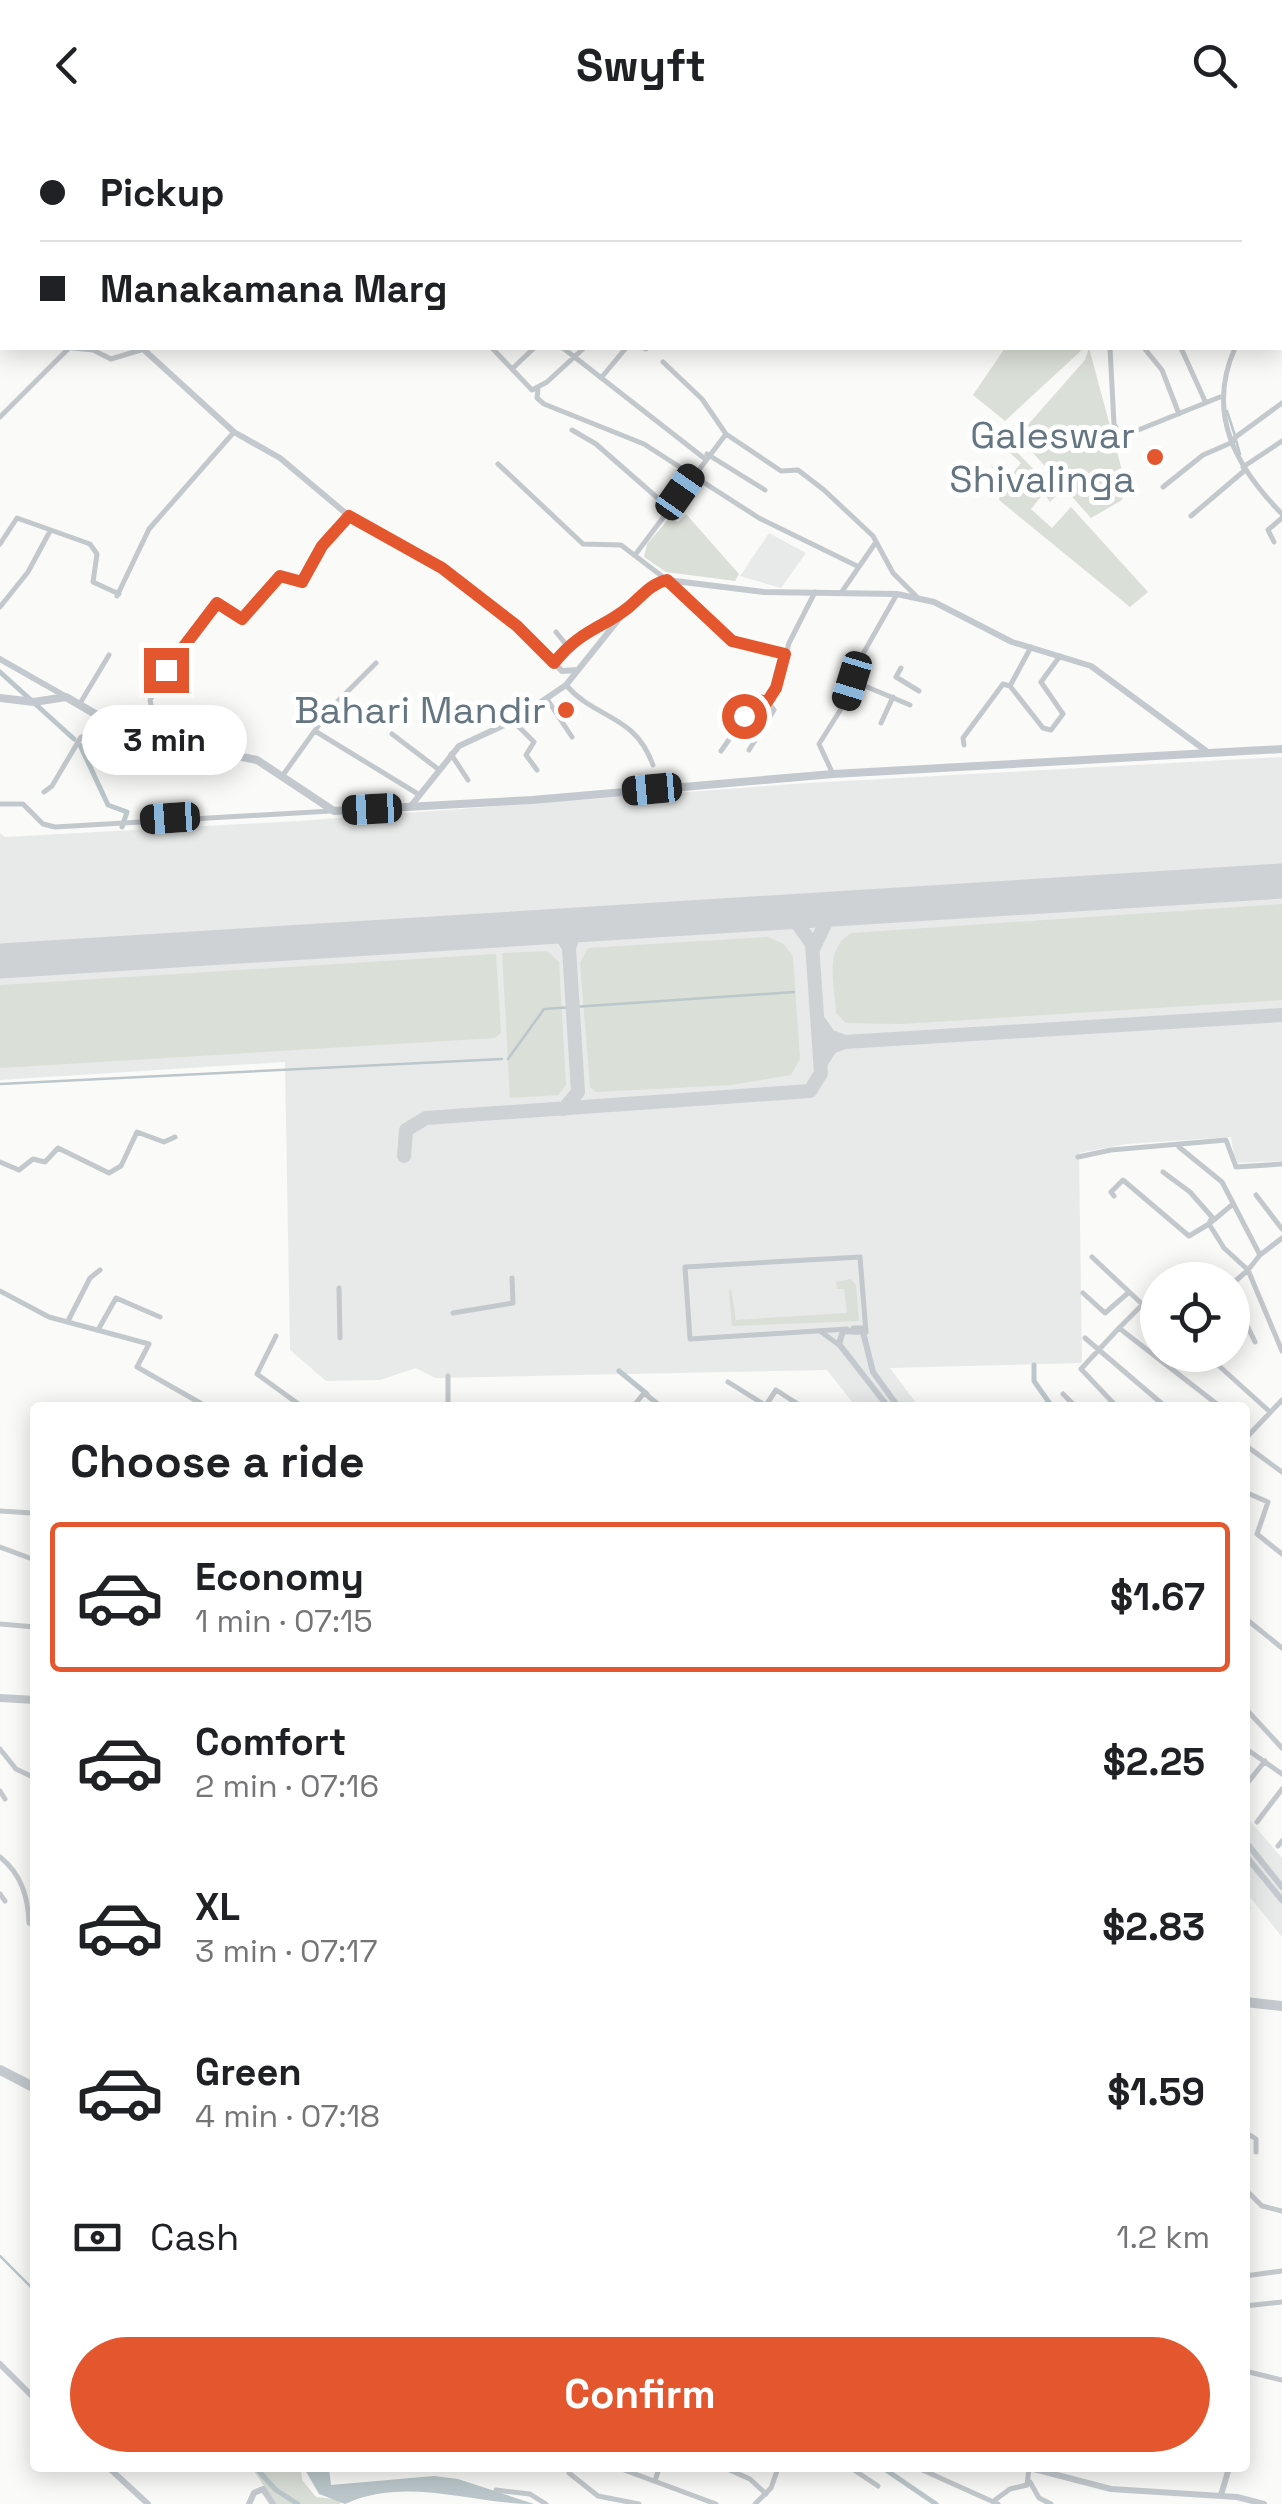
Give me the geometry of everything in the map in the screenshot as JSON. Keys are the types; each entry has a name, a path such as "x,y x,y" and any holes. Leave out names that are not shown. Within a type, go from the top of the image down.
{"highway":[{"path":"1250,2003 1282,2006"},
{"path":"0,2070 30,2085"}],"main road":[{"path":"0,698 34,702 66,697 128,733 257,760 334,811 833,774 1282,749"},
{"path":"0,1698 30,1700"}],"street":[{"path":"0,417 69,350"},
{"path":"94,350 111,360 138,350"},
{"path":"145,350 234,432 280,458 349,516 442,568 517,626 562,671 578,670"},
{"path":"494,350 532,390 582,350"},
{"path":"512,370 532,350"},
{"path":"565,350 706,456 765,490"},
{"path":"601,378 624,350"},
{"path":"1110,350 1116,434 1131,435 1220,397"},
{"path":"1146,350 1162,370 1179,414"},
{"path":"1182,350 1206,401"},
{"path":"1234,350 1220,397 1243,469 1282,516 1268,530 1274,542"},
{"path":"662,362 702,400 726,434 781,470 798,470 876,542 892,574 917,598"},
{"path":"538,389 537,398 544,404 644,444 759,518 857,566"},
{"path":"1162,487 1204,456 1233,441 1282,403"},
{"path":"572,430 596,444 668,508"},
{"path":"0,544 17,518 93,547 96,554 92,582 118,595 140,542 234,432"},
{"path":"635,555 726,434"},
{"path":"1191,516 1243,469 1282,441"},
{"path":"498,464 583,544 621,545 667,580 732,641 785,654"},
{"path":"158,740 150,700 207,614 217,603 242,619 280,576 302,582 322,546 349,516"},
{"path":"0,607 28,572 49,533"},
{"path":"841,593 876,542"},
{"path":"410,807 451,754 513,721 566,686 626,609 649,587 667,580 764,592 897,594 917,598 1031,647 1090,666 1210,754"},
{"path":"721,750 754,704 767,702 776,688 785,654 815,592"},
{"path":"833,774 819,744 846,701 852,681 897,594"},
{"path":"554,663 595,624 626,609"},
{"path":"556,632 568,647"},
{"path":"1010,686 1031,647"},
{"path":"79,705 109,655"},
{"path":"964,746 963,738 990,696 1004,684 1010,686 1043,728 1051,730 1063,714 1041,682 1060,656"},
{"path":"0,658 66,697"},
{"path":"282,776 315,731 376,663"},
{"path":"886,693 901,668"},
{"path":"896,677 919,692"},
{"path":"852,681 910,705"},
{"path":"566,686 577,698 626,723 646,744 654,765"},
{"path":"881,723 894,697"},
{"path":"548,699 572,737"},
{"path":"749,750 774,710 767,702"},
{"path":"44,792 52,786 81,737 94,734 104,720"},
{"path":"513,721 534,742 526,755 537,770"},
{"path":"315,731 418,794"},
{"path":"392,734 438,769"},
{"path":"451,754 468,780"},
{"path":"0,804 23,804 49,826 334,811"},
{"path":"0,1162 19,1170 33,1159 45,1162 58,1148 109,1173 119,1169 137,1132 164,1142 176,1137"},
{"path":"1078,1158 1111,1150 1226,1140 1236,1167 1282,1164"},
{"path":"1179,1146 1210,1169 1260,1255"},
{"path":"1163,1172 1190,1192 1212,1217 1209,1224"},
{"path":"1114,1196 1111,1192 1124,1180 1189,1236 1233,1204"},
{"path":"1256,1195 1282,1229"},
{"path":"1209,1224 1224,1248 1239,1262"},
{"path":"1250,1268 1282,1238"},
{"path":"865,1328 690,1339 685,1268 860,1257 866,1339"},
{"path":"1092,1257 1140,1305"},
{"path":"68,1322 90,1278 100,1270"},
{"path":"1250,1275 1282,1351"},
{"path":"454,1313 512,1303 512,1278"},
{"path":"339,1288 340,1338"},
{"path":"0,1291 68,1322 149,1344 138,1367 199,1402"},
{"path":"1083,1292 1105,1314 1128,1293"},
{"path":"98,1330 116,1298 160,1317"},
{"path":"1112,1402 1081,1369 1140,1307"},
{"path":"841,1347 840,1333 852,1328 864,1332 873,1372 896,1402"},
{"path":"1119,1328 1214,1402"},
{"path":"815,1331 829,1335 841,1347 884,1402"},
{"path":"1250,1333 1254,1342"},
{"path":"276,1336 258,1374 296,1402"},
{"path":"1085,1338 1160,1402"},
{"path":"1226,1372 1270,1412"},
{"path":"448,1376 448,1402"},
{"path":"728,1382 758,1402"},
{"path":"767,1402 776,1390 795,1402"},
{"path":"637,1402 644,1393 655,1402"},
{"path":"1063,1394 1072,1402"},
{"path":"1250,1426 1282,1400"},
{"path":"1250,1446 1282,1472"},
{"path":"1250,1494 1268,1502 1257,1534 1282,1554"},
{"path":"0,1510 30,1513"},
{"path":"0,1546 30,1558"},
{"path":"1250,1622 1282,1648"},
{"path":"0,1624 30,1626"},
{"path":"1250,1713 1282,1748"},
{"path":"0,1749 16,1769 30,1776"},
{"path":"1250,1752 1282,1774"},
{"path":"1250,1779 1265,1762"},
{"path":"1257,1822 1282,1789"},
{"path":"0,1791 5,1800"},
{"path":"1274,1799 1282,1804"},
{"path":"1250,1847 1282,1887"},
{"path":"0,1857 23,1886 30,1923"},
{"path":"1250,1860 1282,1900"},
{"path":"1250,2136 1256,2140 1256,2152"},
{"path":"1250,2194 1262,2206 1282,2212"},
{"path":"1250,2275 1282,2271"},
{"path":"1250,2305 1282,2302"},
{"path":"0,2364 30,2394"},
{"path":"1250,2372 1282,2380"},
{"path":"113,2472 148,2504"},
{"path":"570,2472 598,2496 639,2504"},
{"path":"631,2472 701,2502 716,2504"},
{"path":"655,2482 658,2472"},
{"path":"732,2472 766,2494"},
{"path":"755,2504 766,2494 776,2472"},
{"path":"857,2472 878,2486"},
{"path":"927,2472 996,2502 1030,2481"},
{"path":"1030,2472 1039,2498 1052,2504"},
{"path":"1045,2472 1111,2489 1221,2496 1264,2504"},
{"path":"1221,2496 1227,2472"},
{"path":"248,2504 254,2493 263,2488 273,2504"},
{"path":"496,2490 530,2494 546,2504"}],"shaded area":[{"path":"1004,350 1082,350 1005,421 973,395"},
{"path":"1090,350 1127,489 1122,500 1091,518 1018,436"},
{"path":"997,432 1058,494 1050,502 1044,493 1031,509 1052,528 1071,507 1148,592 1130,607 999,500 1003,481 990,465 1008,479 1021,463 992,436"},
{"path":"686,514 739,574 735,581 666,572 644,557 647,544 671,516 678,522"},
{"path":"769,533 806,553 781,588 740,576"},
{"path":"1282,757 1282,1161 1235,1163 1231,1137 1127,1144 1079,1153 1082,1363 890,1368 915,1402 852,1402 827,1370 435,1378 416,1368 380,1380 326,1381 290,1350 285,1062 0,1080 0,833 5,837 299,821 807,783"},
{"path":"1282,904 1282,1000 902,1024 846,1023 836,1013 834,957 843,939 852,933"},
{"path":"768,937 784,944 793,957 800,1059 791,1075 731,1085 596,1092 590,1087 580,963 588,948"},
{"path":"547,951 559,962 566,1085 558,1095 510,1098 502,953"},
{"path":"496,954 501,1033 495,1038 0,1068 0,985"},
{"path":"851,1279 856,1285 859,1321 732,1326 731,1288 736,1320 847,1313 844,1289 837,1289 836,1282"},
{"path":"1250,1821 1282,1858 1282,1937 1250,1897"},
{"path":"255,2472 301,2472 302,2480 316,2497 342,2500 340,2504 276,2504"},
{"path":"306,2472 329,2472 331,2485 434,2476 458,2479 534,2504 391,2492 345,2504 319,2494"}],"waterway":[{"path":"1227,411 1235,436"},
{"path":"1236,440 1240,454"},
{"path":"0,672 74,739"},
{"path":"80,745 108,805 127,812 122,827"},
{"path":"508,1059 544,1009 794,992"},
{"path":"0,1084 502,1059"},
{"path":"1034,1365 1034,1381 1049,1402"},
{"path":"619,1371 647,1394"},
{"path":"0,2256 30,2286"},
{"path":"260,2472 276,2490 298,2504"},
{"path":"889,2472 936,2504"}],"taxiway":[{"path":"813,949 827,920 852,908"},
{"path":"404,1156 406,1130 426,1118 810,1091 821,1073 812,944 797,923 771,913"},
{"path":"569,947 576,931 594,924"},
{"path":"542,927 561,934 569,948 578,1092 564,1109"},
{"path":"845,1042 1282,1015"},
{"path":"818,1020 829,1036 845,1042 831,1047 822,1061"}],"runway":[{"path":"0,961 1282,881"}],"place":[{"name":"Galeswar Shivalinga","path":"1155,457"},
{"name":"Bahari Mandir","path":"566,710"}],"route":[{"path":"166,670 217,603 242,619 280,576 302,582 322,546 349,516 391,543 442,568 498,609 554,663 595,624 626,609 649,587 667,580 672,589 732,641 785,654 776,688 767,702 759,700 744,716"}]}
